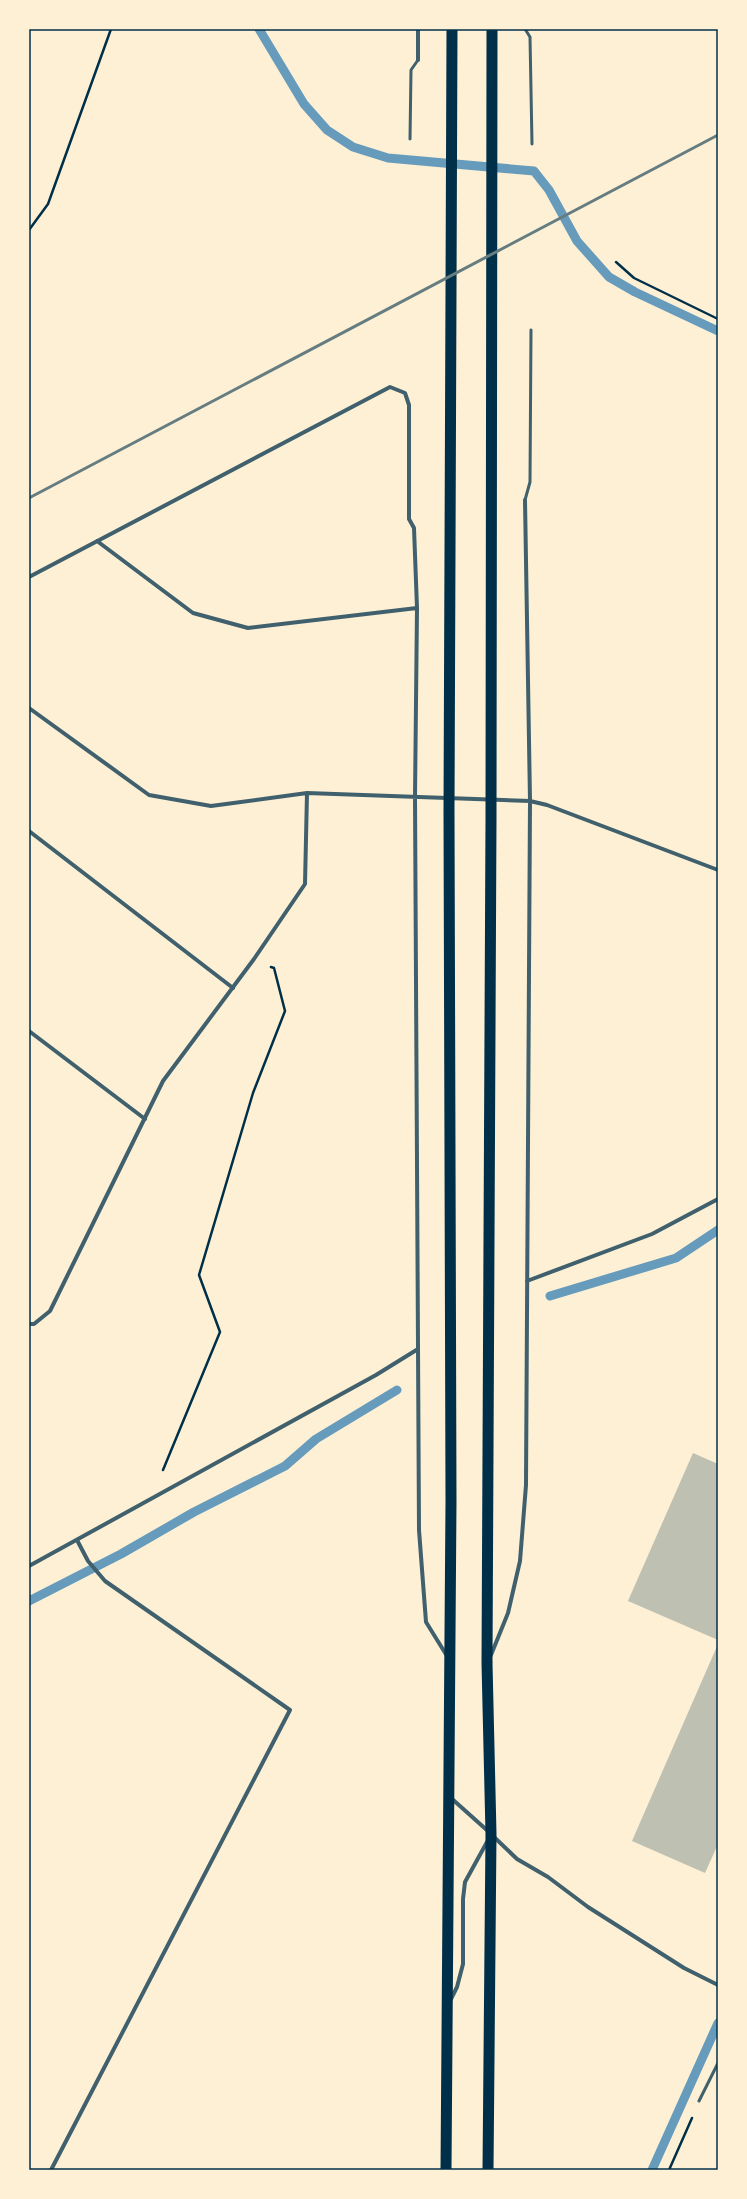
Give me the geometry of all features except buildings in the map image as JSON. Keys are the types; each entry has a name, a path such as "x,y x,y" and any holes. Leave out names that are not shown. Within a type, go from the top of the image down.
{"highway":[{"path":"446,2170 446,2008 450,1662 449,810 452,29"},
{"path":"488,2170 491,1834 488,1663 492,29"}],"street":[{"path":"418,29 418,60"},
{"path":"29,577 390,387 405,393 409,405 409,520 414,528 417,608 415,797 419,1530 426,1622 450,1662"},
{"path":"488,1663 508,1613 520,1561 526,1485 530,801 525,500"},
{"path":"97,541 193,612 248,628 417,608"},
{"path":"29,708 150,795 211,806 307,793 530,801 547,805 718,870"},
{"path":"29,1324 34,1324 50,1311 163,1081 254,959 305,884 307,793"},
{"path":"29,831 233,988"},
{"path":"29,1032 145,1119"},
{"path":"527,1280 652,1234 718,1199"},
{"path":"29,1566 376,1375 418,1349"},
{"path":"51,2170 290,1710 104,1581 88,1561 77,1540"},
{"path":"449,1796 517,1859 548,1877 588,1907 684,1968 718,1985"},
{"path":"446,2008 457,1987 463,1964 463,1899 465,1882 491,1834"}],"lane":[{"path":"525,29 530,37 532,144"},
{"path":"410,139 411,70 418,60"},
{"path":"525,500 530,482 531,330"},
{"path":"700,2101 718,2062"}],"path":[{"path":"29,230 48,204 111,29"},
{"path":"616,262 634,278 718,319"},
{"path":"152,1498 220,1332 199,1275 253,1093 285,1011 274,968 254,959"},
{"path":"669,2170 700,2101"}],"waterway":[{"path":"259,29 304,104 327,130 353,147 388,158 534,171 549,190 577,241 609,277 635,292 718,331"},
{"path":"550,1296 676,1258 718,1230"},
{"path":"29,1601 121,1554 194,1512 285,1466 316,1439 397,1390"},
{"path":"652,2170 718,2023"}],"railway":[{"path":"29,498 718,135"}]}
